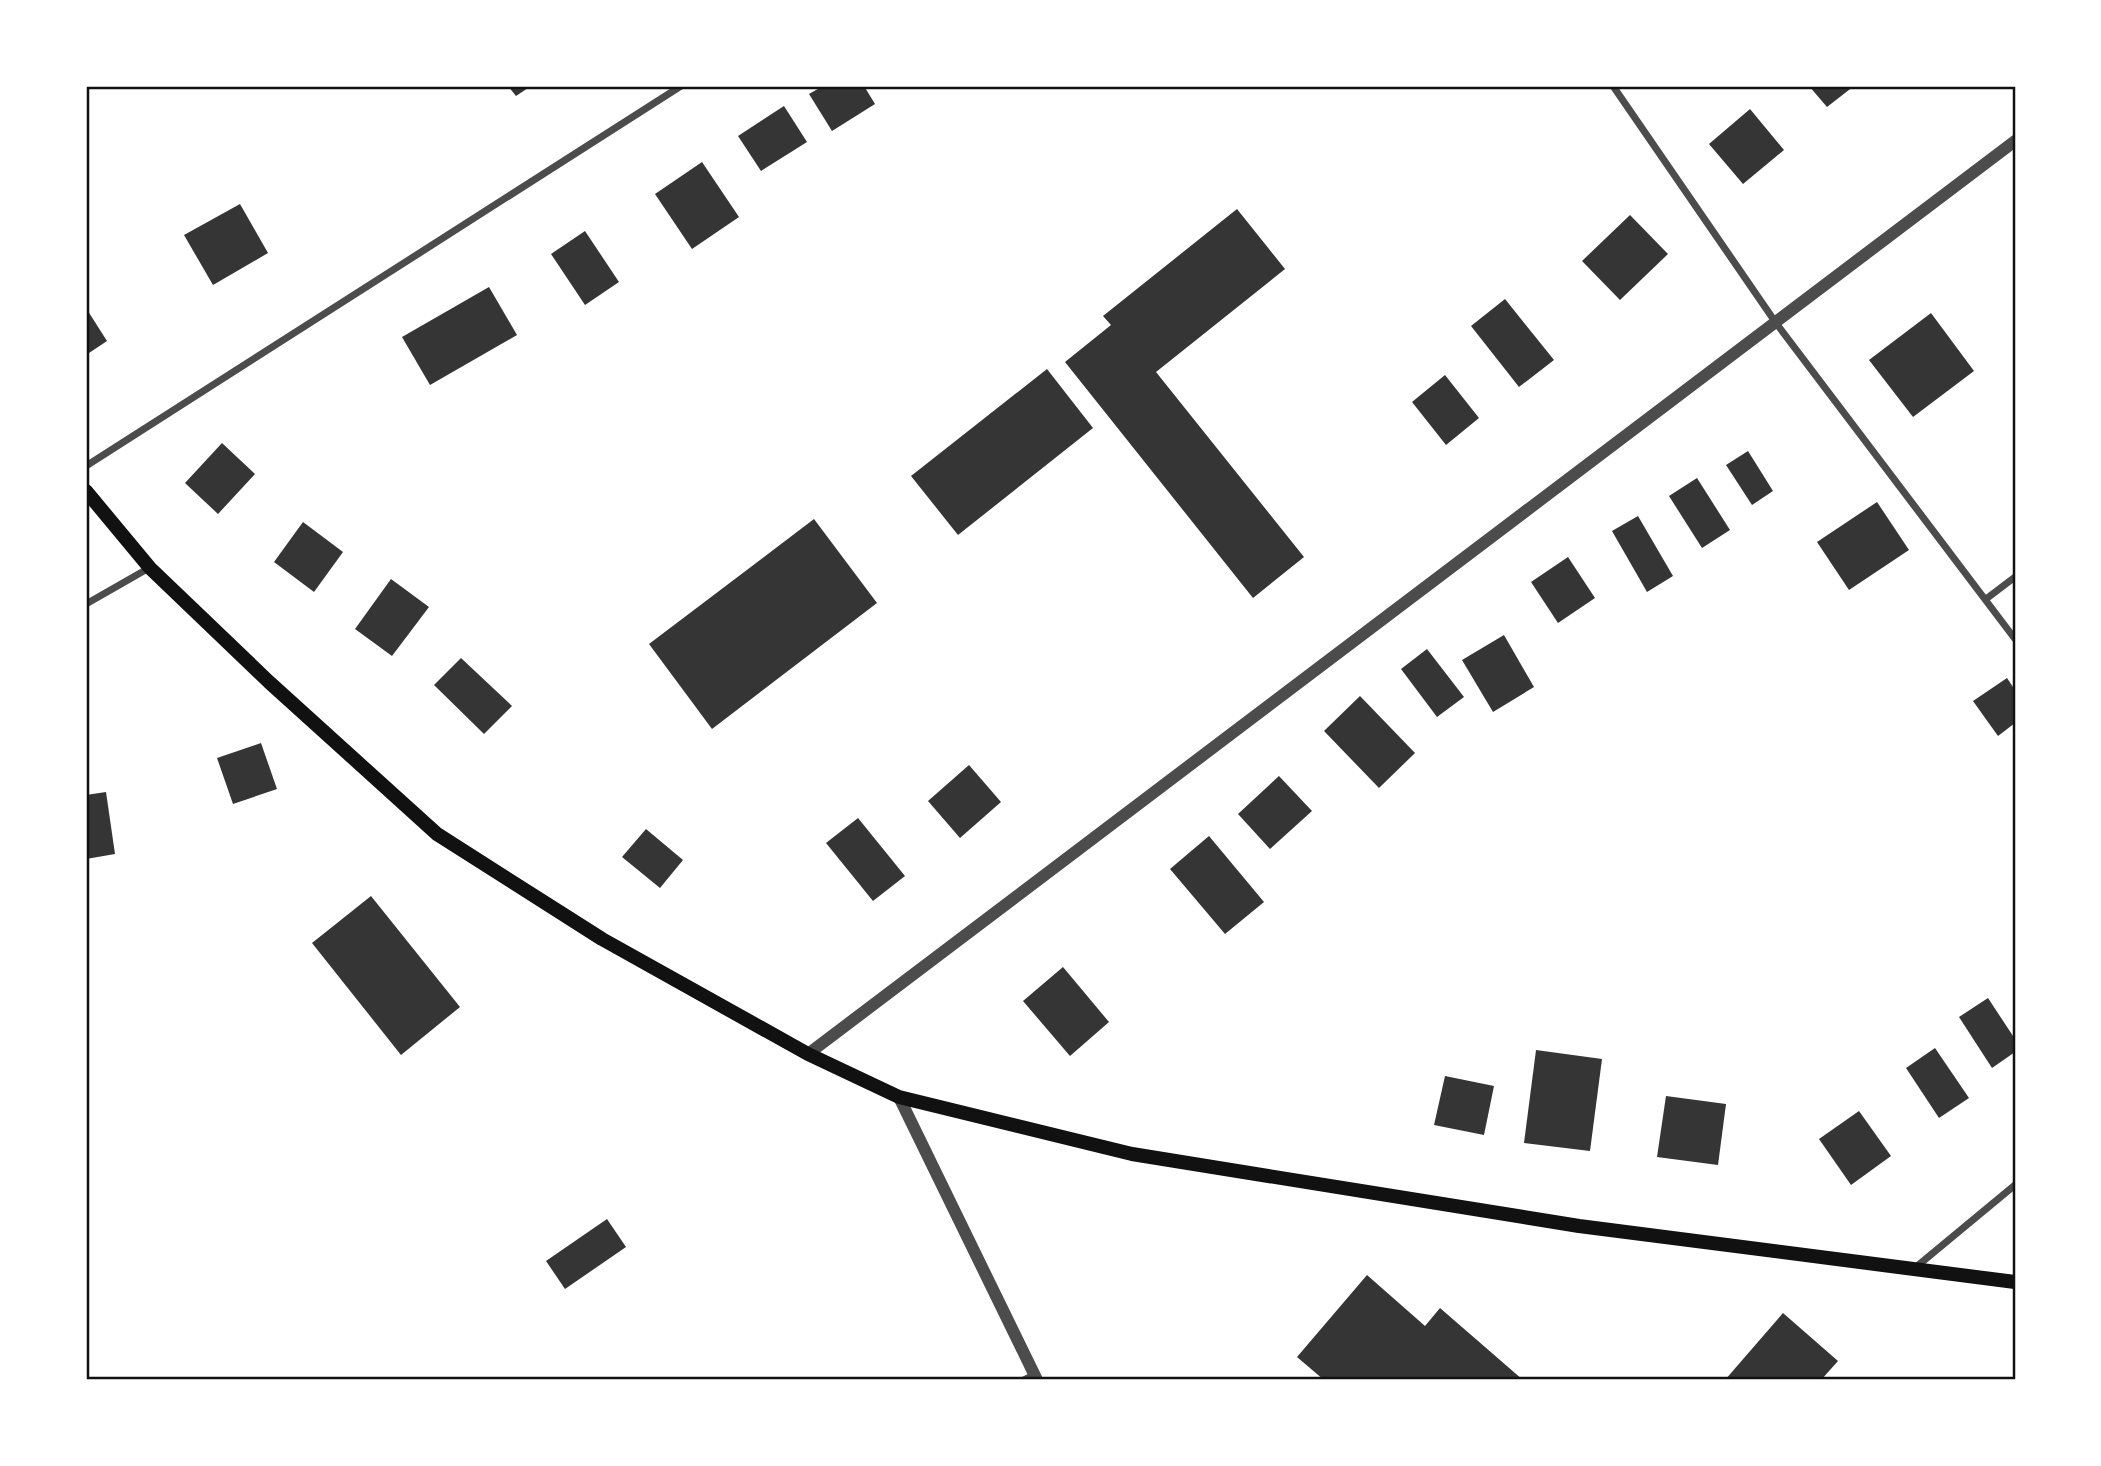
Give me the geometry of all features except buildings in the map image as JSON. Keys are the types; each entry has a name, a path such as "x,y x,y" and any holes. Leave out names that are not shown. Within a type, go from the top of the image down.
{"main road":[{"path":"86,491 150,568 269,682 437,834 602,939 808,1055 899,1097 1132,1154 1579,1226 1916,1267 2015,1282"}],"street":[{"path":"86,466 681,86"},
{"path":"1613,86 1776,323 2015,639"},
{"path":"808,1055 2015,141"},
{"path":"86,604 150,568"},
{"path":"1986,599 2015,577"},
{"path":"899,1097 1032,1379"},
{"path":"1916,1267 2015,1185"}]}
